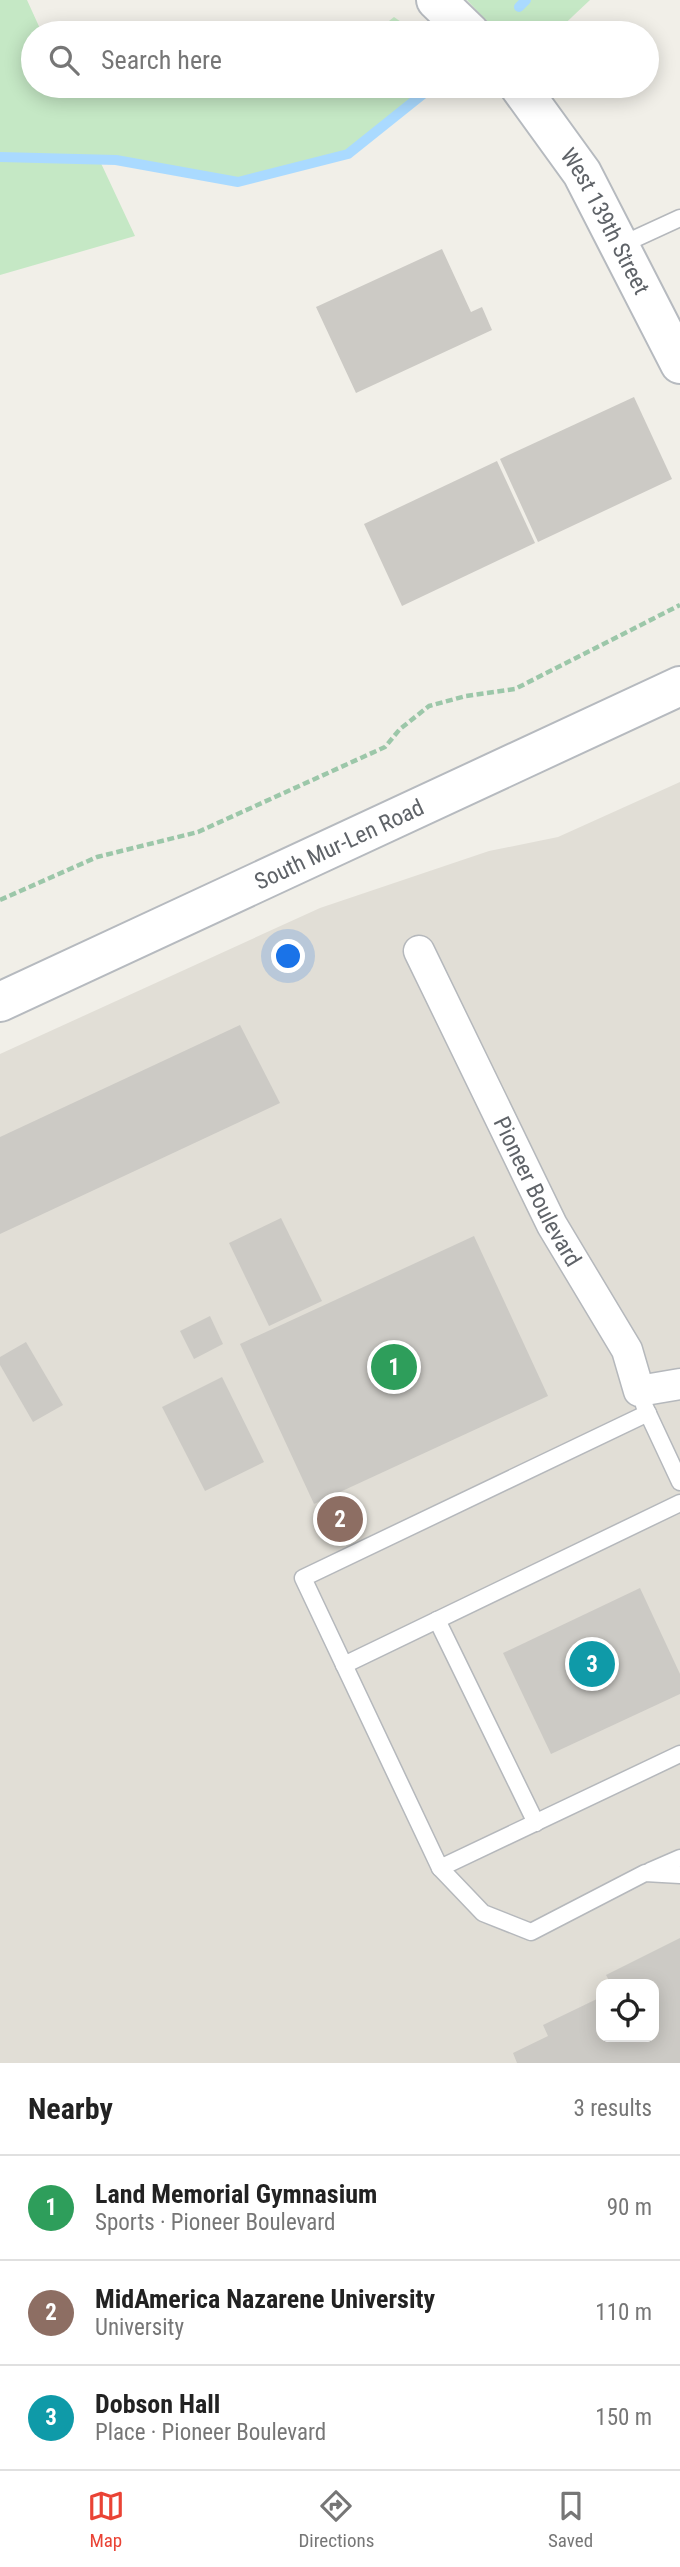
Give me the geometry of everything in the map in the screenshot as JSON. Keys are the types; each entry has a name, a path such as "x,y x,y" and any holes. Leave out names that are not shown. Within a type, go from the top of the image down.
{"main road":[{"path":"436,0 458,21"},
{"name":"West 139th Street","path":"528,98 582,173 680,364"},
{"name":"South Mur-Len Road","path":"0,1002 680,686"}],"street":[{"name":"Pioneer Boulevard","path":"419,951 552,1225 627,1350 643,1402"},
{"path":"643,1402 680,1384"}],"lane":[{"path":"619,246 680,218"},
{"path":"680,1482 643,1402 303,1578 440,1868 483,1913 531,1932 645,1873 680,1858"},
{"path":"344,1664 680,1503"},
{"path":"437,1620 536,1823"},
{"path":"440,1868 680,1754"},
{"path":"645,1873 680,1874"}],"path":[{"path":"0,900 97,857 198,832 385,747 400,729 429,706 466,696 515,689 680,605"}],"shaded area":[{"path":"680,782 680,2063 0,2063 0,1054 320,908 489,851 558,837"}],"green space":[{"path":"0,0 27,0 37,21 21,21 21,98 418,98 348,154 238,182 99,159 135,236 0,275"},
{"path":"467,0 590,0 568,21 487,21"}],"building":[{"path":"442,249 471,312 482,307 492,330 356,393 316,307"},
{"path":"634,397 672,479 538,542 500,459"},
{"path":"497,461 535,543 402,606 364,524"},
{"path":"240,1025 280,1103 0,1234 0,1137"},
{"path":"281,1218 322,1301 269,1326 229,1243"},
{"path":"474,1236 548,1396 314,1504 240,1344"},
{"path":"210,1316 223,1344 194,1359 180,1331"},
{"path":"26,1342 63,1405 33,1422 0,1365 0,1357"},
{"path":"222,1377 264,1462 205,1491 162,1407"},
{"path":"640,1588 680,1674 680,1694 551,1754 503,1653"},
{"path":"680,1938 680,2063 517,2063 513,2053 548,2036 543,2025 596,1999 596,2042 659,2042 659,1979 608,1979 606,1975"}],"waterway":[{"path":"519,7 526,0"},
{"path":"0,157 116,160 238,182 348,154 418,98"}],"place":[{"name":"Land Memorial Gymnasium","path":"394,1367"},
{"name":"MidAmerica Nazarene University","path":"340,1519"},
{"name":"Dobson Hall","path":"592,1664"}]}
